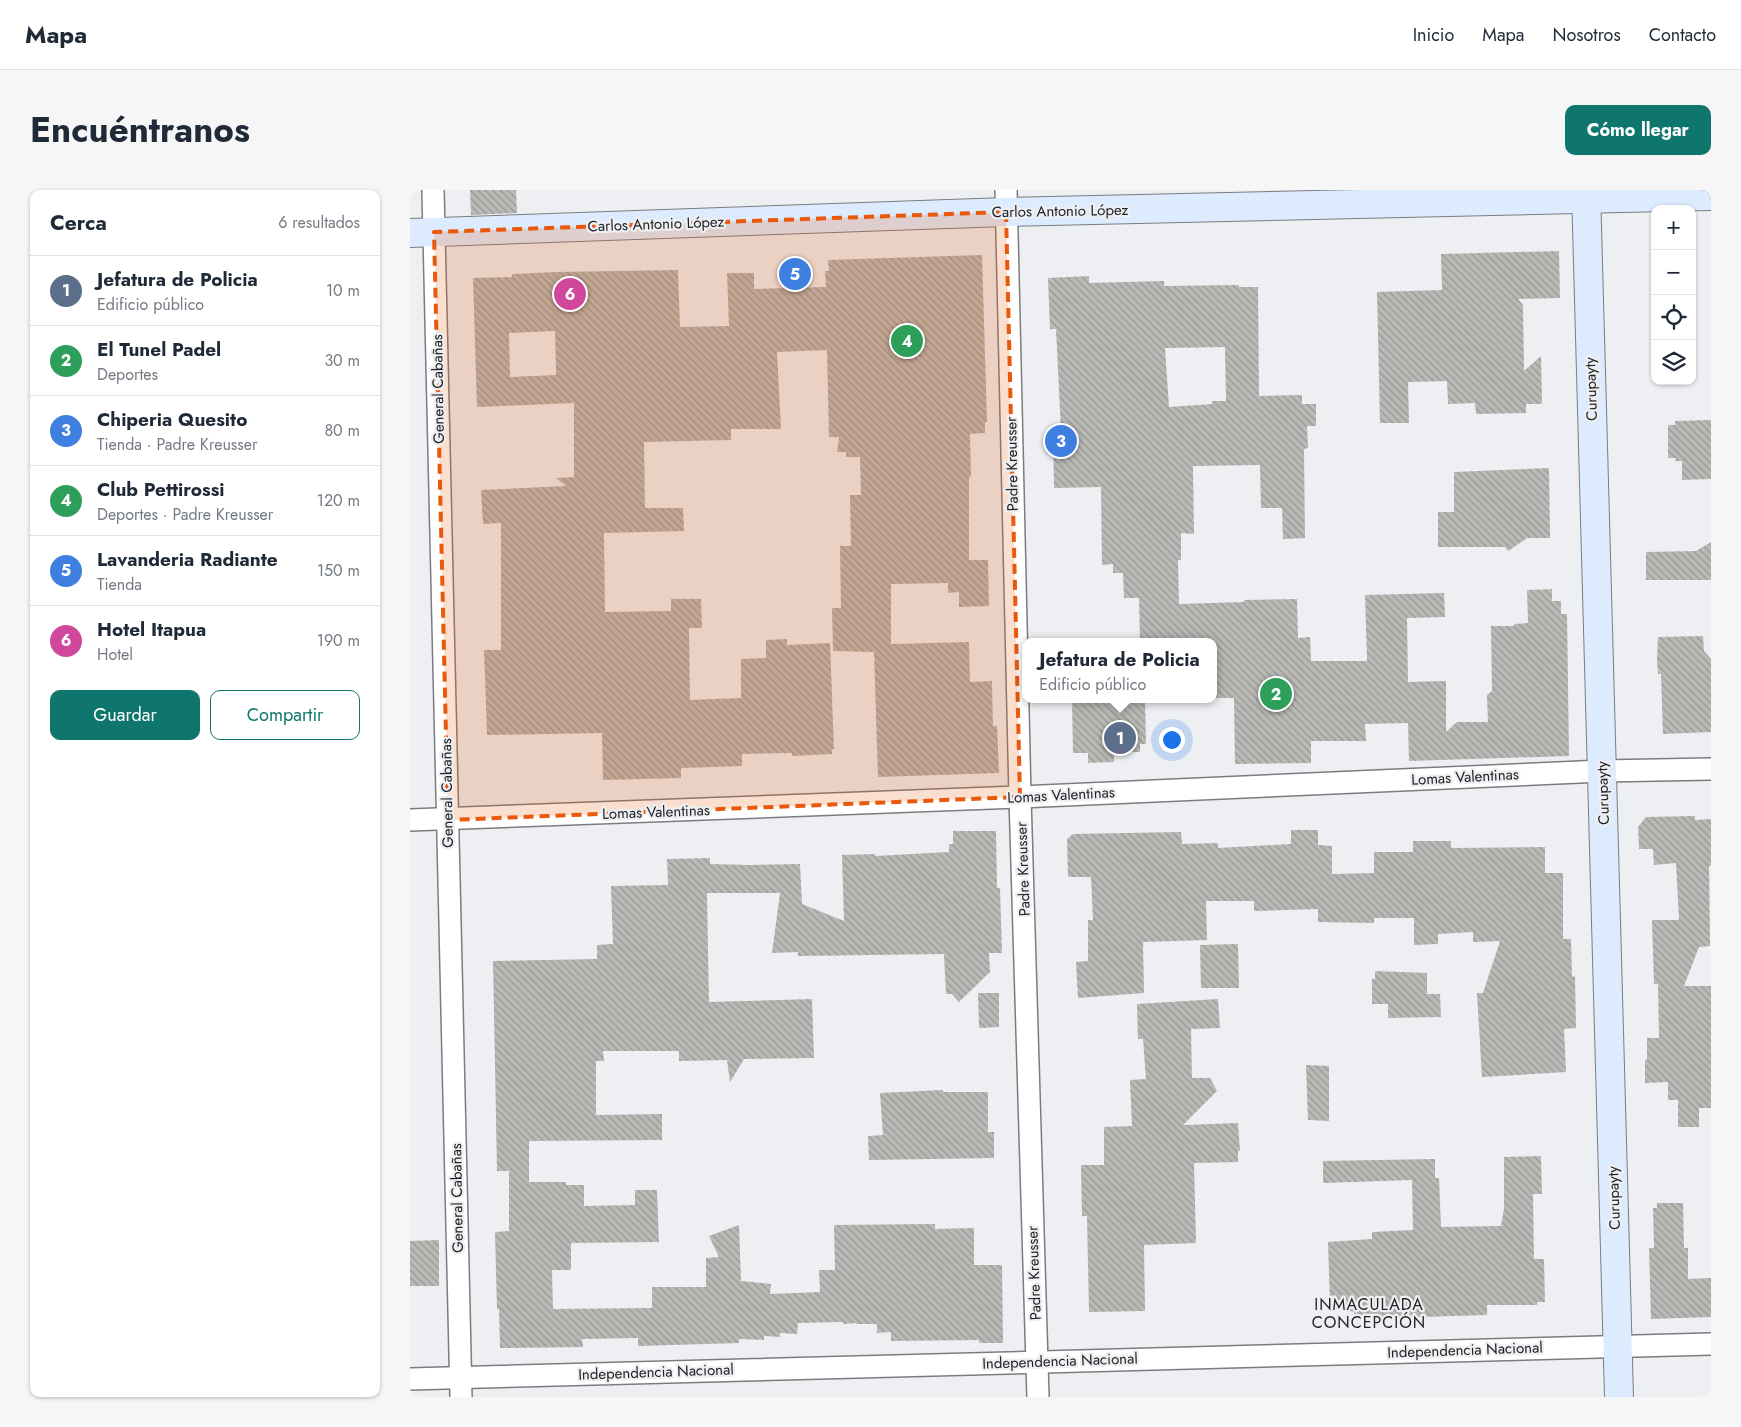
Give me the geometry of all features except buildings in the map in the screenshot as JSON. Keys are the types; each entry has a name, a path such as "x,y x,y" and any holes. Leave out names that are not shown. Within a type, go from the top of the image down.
{"main road":[{"name":"Carlos Antonio López","path":"422,233 1006,201 1586,194 1711,196"},
{"name":"Curupayty","path":"1586,194 1619,1397"}],"street":[{"name":"General Cabañas","path":"433,190 422,233 448,820 461,1387"},
{"name":"Padre Kreusser","path":"1006,201 1020,797 1038,1397"},
{"name":"Lomas Valentinas","path":"410,820 1020,797 1602,771 1711,769"},
{"name":"Independencia Nacional","path":"410,1379 461,1387 1037,1362 1711,1344"}],"highlighted area":[{"path":"1006,212 1020,797 448,820 434,232"}],"place":[{"name":"Lavanderia Radiante","path":"795,274"},
{"name":"Hotel Itapua","path":"570,294"},
{"name":"Club Pettirossi","path":"907,341"},
{"name":"Chiperia Quesito","path":"1061,441"},
{"name":"El Tunel Padel","path":"1276,694"},
{"name":"Jefatura de Policia","path":"1120,738"}],"district":[{"name":"INMACULADA CONCEPCIÓN","path":"1369,1313"}]}
